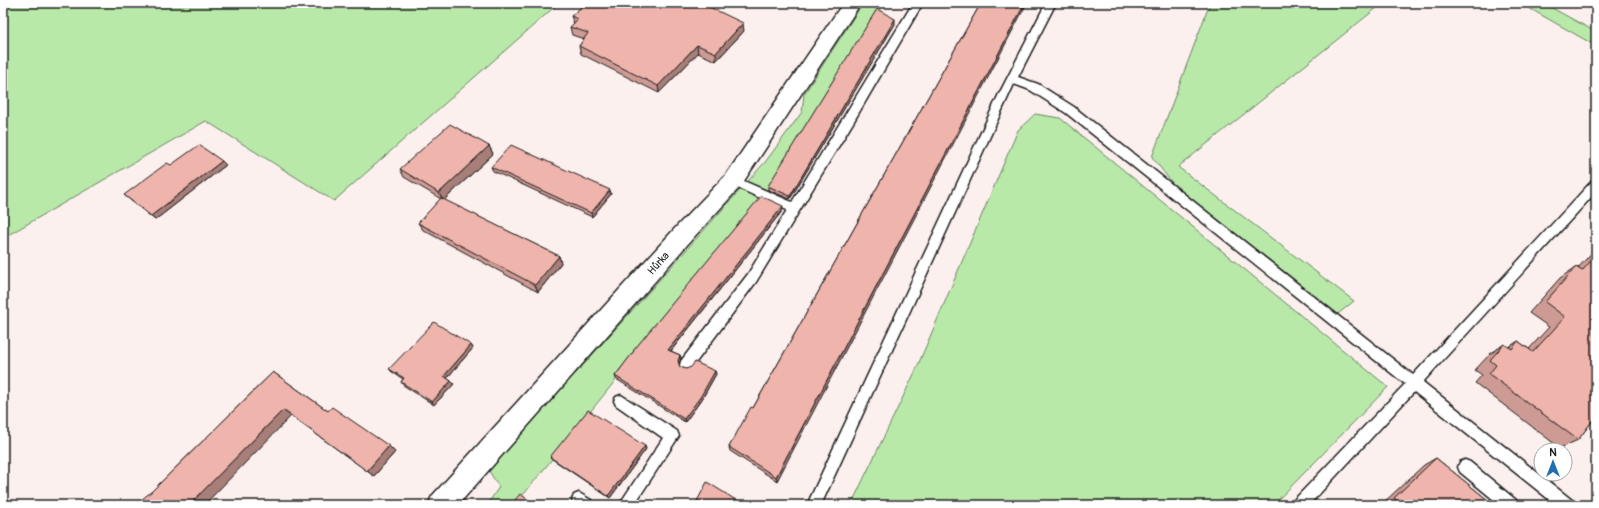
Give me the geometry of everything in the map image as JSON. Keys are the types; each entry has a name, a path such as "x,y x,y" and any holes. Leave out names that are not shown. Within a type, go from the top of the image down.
{"street":[{"name":"Hůrka","path":"441,505 733,181 852,3"}],"lane":[{"path":"686,365 752,278 918,3"},
{"path":"814,505 1012,79 1051,3"},
{"path":"1012,79 1034,87 1070,110 1567,505"},
{"path":"733,181 794,208"},
{"path":"1299,505 1414,384 1596,184"},
{"path":"621,402 672,436 626,505"},
{"path":"1465,467 1511,505"}],"green space":[{"path":"3,3 559,3 334,201 206,121 3,238"},
{"path":"863,3 883,3 773,182 753,210 515,505 487,505 499,487 486,466 564,378 576,373 766,161 802,112 804,94"},
{"path":"1210,3 1383,3 1178,167 1354,301 1338,314 1173,184 1152,157"},
{"path":"1520,3 1543,3 1596,32 1596,46"},
{"path":"1035,114 1060,118 1388,387 1273,505 851,505 915,372 1018,130"}],"building":[{"path":"586,3 701,3 743,23 716,53 697,45 658,86 579,46 588,33 570,27 578,19 571,16"},
{"path":"981,3 1025,3 776,477 729,447 751,407 753,408"},
{"path":"877,9 895,19 790,196 768,186"},
{"path":"450,124 489,146 439,193 400,169"},
{"path":"199,145 222,161 151,216 124,195 167,163 171,165"},
{"path":"511,145 610,190 591,213 491,167"},
{"path":"761,196 783,206 668,350 680,355 678,361 680,367 686,369 691,367 695,362 715,371 701,396 684,419 615,376 633,351"},
{"path":"441,198 559,256 535,285 418,223"},
{"path":"1596,255 1596,416 1578,440 1489,374 1496,365 1490,360 1504,344 1512,349 1518,341 1533,352 1565,317 1545,302 1576,267 1582,271"},
{"path":"434,322 471,345 444,376 451,381 432,402 401,382 404,378 389,369"},
{"path":"273,372 328,411 332,407 389,446 367,471 283,410 189,505 170,505 167,502 164,505 135,505 152,491"},
{"path":"588,410 645,446 608,496 550,457"},
{"path":"1436,458 1494,505 1398,505 1400,503 1394,498"},
{"path":"707,482 744,505 695,505"},
{"path":"520,494 536,505 511,505"}]}
